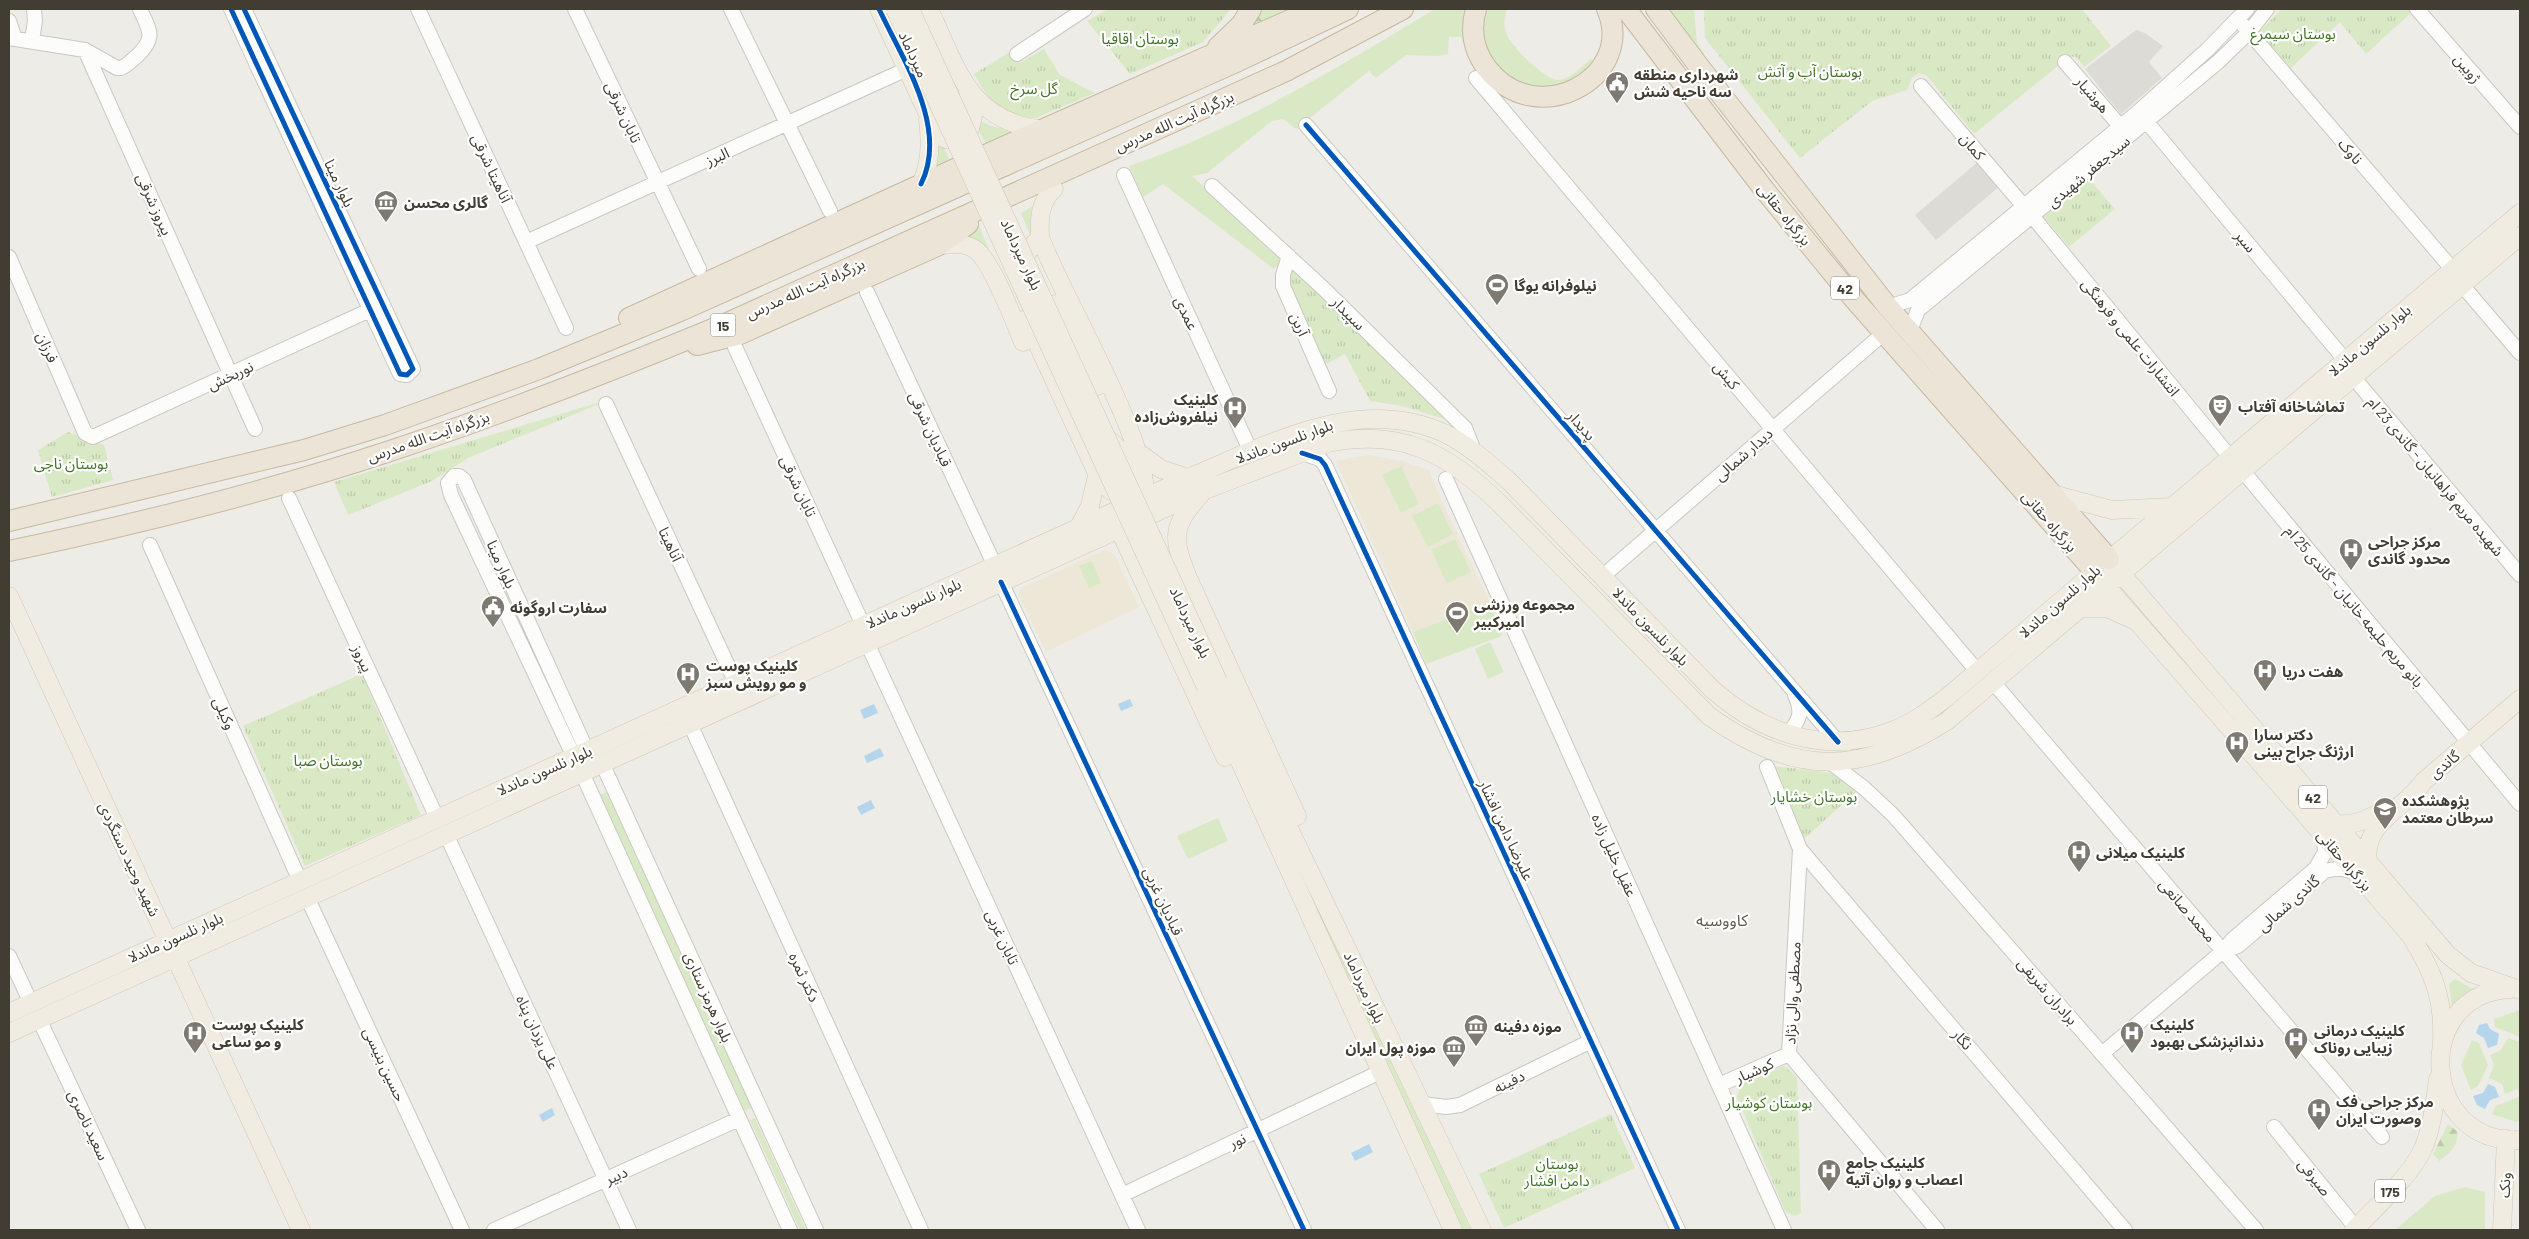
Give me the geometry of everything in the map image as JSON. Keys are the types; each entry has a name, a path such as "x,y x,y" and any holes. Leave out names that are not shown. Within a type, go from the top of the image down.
{"highway":[{"path":"1185,67 1225,41 1241,25 1251,9"},
{"path":"539,369 589,336 921,184 1315,9"},
{"name":"بزرگراه آیت الله مدرس","path":"9,521 304,450 385,425 539,369 680,311 1236,62 1348,9"},
{"name":"بزرگراه آیت الله مدرس","path":"9,551 207,505 392,450 660,351 734,320 1286,71 1403,9"},
{"path":"1476,9 1472,32 1474,42 1485,65 1509,89 1530,97 1542,98 1581,86 1600,68 1606,59 1611,36 1612,25 1607,9"},
{"name":"بزرگراه حقانی","path":"1626,9 1763,188 1884,333 2102,574"},
{"name":"بزرگراه حقانی","path":"1656,9 1701,70 1888,307 2052,494 2102,574"},
{"path":"660,351 733,337 939,245 975,219 1054,189 1325,63 1370,27"}],"main road":[{"name":"بلوار میرداماد","path":"883,9 936,81"},
{"name":"میرداماد","path":"883,9 907,69 941,137 950,140 962,136 970,129 972,123 968,91"},
{"name":"بلوار میرداماد","path":"910,9 936,81 1212,684 1333,968 1453,1230"},
{"path":"929,9 968,91 1004,120 1025,128 1042,130"},
{"path":"936,81 983,148 1115,424 1136,451 1160,469 1188,478"},
{"path":"936,81 953,161 1098,476 1105,488 1111,491 1120,490 1130,480 1130,464 1121,450 1095,428 1023,270 1026,252 1040,237"},
{"path":"921,184 930,151 926,110"},
{"path":"1054,189 1047,195 1043,203 1040,237 1127,423 1146,485 1156,501 1165,508"},
{"name":"بلوار نلسون ماندلا","path":"9,1033 1205,490 1302,453 1344,440 1378,438 1415,446 1445,460 1500,504 1709,716 1745,739 1800,760 1830,762 1866,757 1903,746 1947,721 2081,608 2102,574 2171,507 2236,464 2345,360 2520,213"},
{"name":"بلوار نلسون ماندلا","path":"9,1013 499,790 577,746 736,683 1188,478 1324,424 1365,418 1392,420 1433,429 1474,451 1510,481 1727,702 1762,726 1787,734 1838,742 1860,739 1895,730 1915,720 1946,698 2236,464 2353,377 2520,236"},
{"path":"939,245 969,246 984,259 1093,494"},
{"path":"1080,527 1090,506 1098,476"},
{"path":"1205,490 1181,517 1176,530 1176,546 1188,578 1324,875 1334,920"},
{"path":"1138,520 1153,494"},
{"path":"2052,494 2112,510 2171,507"},
{"path":"9,510 52,512"},
{"path":"1119,529 1307,934 1333,968"},
{"path":"1149,593 1151,580 1161,570 1176,570 1188,578"},
{"name":"بزرگراه حقانی","path":"2102,574 2139,622 2330,829"},
{"name":"بزرگراه حقانی","path":"2102,574 2362,867 2448,955 2471,973 2518,989"},
{"name":"شهید وحید دستگردی","path":"9,596 301,1230"},
{"path":"2081,608 2107,608 2139,622"},
{"name":"بلوار میرداماد","path":"1212,684 1334,920 1382,1024 1423,1104 1479,1226"},
{"name":"گاندی","path":"2362,867 2372,834 2386,817 2417,791 2424,781 2520,699"},
{"path":"2330,829 2372,817 2413,786 2424,781"},
{"path":"499,790 507,806"},
{"name":"بزرگراه حقانی","path":"2362,867 2411,936 2430,967 2437,987 2442,1044"},
{"path":"2513,1139 2477,1130 2460,1116 2443,1089 2439,1068 2442,1044 2455,1017 2471,1002 2492,992 2518,989"},
{"name":"175","path":"2355,1229 2413,1167 2423,1150 2434,1111 2439,1068"},
{"name":"ونک","path":"2502,1230 2513,1139"}],"street":[{"path":"32,40 36,20 34,9"},
{"path":"9,22 12,39 32,40 85,50 117,68 126,66 148,46 150,32 140,9"},
{"name":"بلوار مینا","path":"231,9 370,310 406,372 248,11"},
{"name":"آناهیتا شرقی","path":"418,9 566,328"},
{"name":"تابان شرقی","path":"575,9 699,270"},
{"path":"732,9 830,211"},
{"name":"سیدجعفر شهیدی","path":"1910,331 1918,310 2029,212 2142,117 2249,32 2267,9"},
{"name":"ژوبین","path":"2417,9 2520,128"},
{"path":"1017,54 1075,11"},
{"name":"سیدجعفر شهیدی","path":"2142,117 2242,14"},
{"name":"ناوک","path":"2242,14 2249,32 2453,270"},
{"name":"پیروز شرقی","path":"85,50 255,429"},
{"name":"هوشیار","path":"2065,62 2125,132"},
{"name":"البرز","path":"526,242 907,69"},
{"name":"کیش","path":"1476,78 1978,672"},
{"name":"کمان","path":"1922,86 2029,212"},
{"name":"سپر","path":"2142,117 2345,360"},
{"name":"پدیدار","path":"1306,125 1838,742"},
{"name":"عمدی","path":"1124,174 1251,452"},
{"name":"سپیدار","path":"1212,186 1289,256 1465,428 1474,451"},
{"name":"سیدجعفر شهیدی","path":"1888,307 1910,300 2029,212"},
{"name":"انتشارات علمی و فرهنگی","path":"2029,212 2236,464"},
{"name":"فرزان","path":"9,256 88,436"},
{"name":"آرین","path":"1289,256 1283,275 1283,286 1329,391"},
{"path":"2462,285 2520,353"},
{"name":"قبادیان شرقی","path":"867,292 995,566"},
{"name":"نوربخش","path":"88,436 93,438 370,310"},
{"name":"دیدار شمالی","path":"1603,576 1884,333"},
{"name":"تابان شرقی","path":"735,347 863,625"},
{"name":"شهیده مریم فراهانیان - گاندی 23 ام","path":"2353,377 2520,575"},
{"name":"آناهیتا","path":"606,404 736,683"},
{"name":"علیرضا دامن افشار","path":"1302,453 1320,459 1325,465 1678,1230"},
{"name":"بانو مریم حلیمه خانیان - گاندی 25 ام","path":"2236,464 2520,804"},
{"name":"بلوار مینا","path":"454,476 459,476 464,480 577,746 451,495 448,483 454,476"},
{"name":"عقیل خلیل زاده","path":"1446,479 1784,1230"},
{"name":"پیروز","path":"289,498 437,818"},
{"name":"وكيلی","path":"150,545 300,881"},
{"name":"قبادیان غربی","path":"1001,582 1304,1230"},
{"name":"تابان غربی","path":"867,643 1138,1230"},
{"name":"محمد صانعی","path":"1993,682 2382,1137"},
{"path":"1787,734 1798,722 1800,714 1800,707 1793,690"},
{"name":"دکتر ثمره","path":"690,724 921,1230"},
{"name":"برادران شریفی","path":"1830,762 1864,788 1893,815 2256,1230"},
{"name":"بلوار هرمز ستاری","path":"602,764 816,1230"},
{"name":"مصطفی والی نژاد","path":"1767,767 1800,848 1788,1054 1937,1230"},
{"name":"بلوار هرمز ستاری","path":"582,773 790,1230"},
{"path":"592,796 603,787 614,787"},
{"name":"گاندی شمالی","path":"2102,1054 2223,951 2233,939 2316,868 2325,852 2330,829"},
{"name":"علی یزدان پناه","path":"446,834 629,1230"},
{"name":"نگار","path":"1800,848 2125,1230"},
{"name":"گاندی شمالی","path":"2223,951 2238,946 2325,871 2362,867"},
{"name":"حسین بنیسی","path":"307,897 462,1230"},
{"path":"9,956 31,1003"},
{"name":"سعید ناصری","path":"39,1019 138,1230"},
{"name":"دفینه","path":"1423,1104 1446,1107 1460,1105 1591,1041"},
{"name":"کوشیار","path":"1719,1085 1788,1054"},
{"name":"نور","path":"1122,1195 1380,1072"},
{"name":"دبیر","path":"494,1230 739,1119"},
{"name":"صیرفی","path":"2274,1127 2355,1229"}],"shaded area":[{"path":"2136,30 2145,33 2163,46 2149,62 2162,78 2121,114 2085,69"},
{"path":"1979,161 2000,186 1936,240 1915,215"},
{"path":"1368,455 1406,462 1429,470 1442,502 1490,603 1413,632 1336,461"},
{"path":"1105,550 1114,554 1139,607 1046,652 1019,595 1020,589"}],"green space":[{"name":"بوستان اقاقیا","path":"1108,9 1231,9 1203,42 1130,74 1087,21"},
{"path":"1258,9 1295,9 1244,31"},
{"path":"1435,9 1469,9 1468,55 1461,37 1449,37 1448,54 1438,56 1406,55 1376,78 1369,71 1296,129 1283,119 1272,121 1207,173 1192,176 1285,258 1274,269 1163,184 1143,197 1129,166 1169,151 1248,116 1324,75"},
{"path":"1482,9 1507,9 1504,26 1510,40 1522,55 1553,79 1567,78 1591,59 1595,62 1564,87 1523,90 1488,60 1479,24"},
{"path":"1666,9 1694,9 1697,43 1705,55 1703,60"},
{"name":"بوستان آب و آتش","path":"1704,9 2082,9 2111,46 2084,67 2076,57 2062,55 2059,65 1974,134 1927,76 1919,73 1912,78 1907,90 1872,101 1800,158 1705,38"},
{"name":"بوستان سیمرغ","path":"2282,9 2411,9 2413,11 2366,54 2340,22 2291,68 2259,32"},
{"name":"گل سرخ","path":"1044,49 1060,75 1095,93 1036,118 1024,118 1014,116 998,106 985,92 974,74 1013,50 1020,63"},
{"path":"981,121 991,126 1018,133 989,149 974,123"},
{"path":"938,140 942,141 951,166 927,177"},
{"path":"2089,179 2115,209 2069,247 2044,217"},
{"path":"1035,205 1031,237 1021,213"},
{"path":"979,226 989,249 982,252 959,235"},
{"path":"1294,268 1444,419 1402,406 1370,401 1345,354 1324,365 1287,284"},
{"path":"614,398 468,458 432,481 348,515 334,482"},
{"name":"بوستان ناجی","path":"68,432 104,445 113,480 52,497 38,450"},
{"path":"1401,466 1419,504 1401,513 1382,475"},
{"path":"1438,503 1453,534 1428,547 1412,516"},
{"path":"1455,539 1471,572 1447,583 1431,550"},
{"path":"1092,561 1101,583 1089,588 1079,566"},
{"name":"مجموعه ورزشی امیرکبیر","path":"1490,603 1502,636 1426,664 1413,632"},
{"path":"1490,642 1504,672 1488,679 1475,649"},
{"name":"بوستان صبا","path":"362,674 421,815 305,866 243,726"},
{"name":"بوستان خشایار","path":"1773,766 1833,773 1858,790 1804,839"},
{"path":"607,792 752,1107 745,1111 599,795"},
{"path":"1218,818 1228,841 1188,859 1177,836"},
{"path":"1319,908 1471,1230 1463,1230 1315,911"},
{"path":"2455,979 2475,990 2462,997 2452,1008 2449,984"},
{"path":"2520,1010 2520,1037 2495,1027 2494,1019"},
{"path":"2508,1038 2520,1042 2520,1091 2516,1089 2505,1094 2502,1084 2489,1078 2494,1065 2490,1055 2501,1050"},
{"path":"2472,1040 2479,1043 2488,1065 2478,1086 2471,1090 2461,1065"},
{"name":"بوستان کوشیار","path":"1784,1066 1797,1077 1801,1213 1794,1216 1785,1211 1737,1097 1741,1084"},
{"path":"2518,1097 2520,1098 2520,1121 2516,1122 2492,1114 2496,1106"},
{"name":"بوستان دامن افشار","path":"1611,1114 1635,1168 1504,1228 1479,1174"},
{"path":"755,1118 806,1230 800,1230 750,1120"},
{"path":"2448,1124 2457,1131 2457,1141 2450,1152 2439,1161 2433,1154"},
{"path":"2465,1187 2485,1192 2485,1230 2395,1230 2435,1196"}],"water":[{"path":"1130,699 1133,706 1121,711 1118,704"},
{"path":"874,704 878,713 864,719 860,710"},
{"path":"880,748 884,756 867,763 864,756"},
{"path":"871,800 875,808 861,815 857,807"},
{"path":"2487,1023 2490,1029 2499,1034 2497,1045 2488,1048 2484,1038 2476,1033 2479,1025"},
{"path":"2488,1084 2495,1087 2499,1097 2490,1100 2485,1109 2477,1105 2473,1096 2483,1093"},
{"path":"552,1108 555,1115 543,1122 539,1115"},
{"path":"1369,1144 1373,1152 1355,1161 1351,1153"}],"cycle path":[{"path":"231,9 400,374 407,375 413,369 244,9"},
{"path":"879,9 910,72 920,95 926,117 930,140 928,162 921,184"},
{"path":"1306,125 1838,742"},
{"path":"1302,453 1320,459 1325,465 1678,1230"},
{"path":"1001,582 1304,1230"}],"place":[{"name":"شهرداری منطقه سه ناحیه شش","path":"1617,104"},
{"name":"گالری محسن","path":"386,223"},
{"name":"نیلوفرانه یوگا","path":"1497,306"},
{"name":"تماشاخانه آفتاب","path":"2220,427"},
{"name":"کلینیک نیلفروش‌زاده","path":"1235,429"},
{"name":"مرکز جراحی محدود گاندی","path":"2351,571"},
{"name":"سفارت اروگوئه","path":"493,628"},
{"name":"مجموعه ورزشی امیرکبیر","path":"1457,634"},
{"name":"هفت دریا","path":"2265,692"},
{"name":"کلینیک پوست و مو رویش سبز","path":"688,695"},
{"name":"دکتر سارا ارژنگ جراح بینی","path":"2237,764"},
{"name":"پژوهشکده سرطان معتمد","path":"2385,830"},
{"name":"کلینیک میلانی","path":"2079,873"},
{"name":"موزه دفینه","path":"1476,1047"},
{"name":"کلینیک پوست و مو ساعی","path":"195,1054"},
{"name":"کلینیک دندانپزشکی بهبود","path":"2132,1054"},
{"name":"کلینیک درمانی زیبایی روناک","path":"2296,1060"},
{"name":"موزه پول ایران","path":"1454,1068"},
{"name":"مرکز جراحی فک وصورت ایران","path":"2319,1131"},
{"name":"کلینیک جامع اعصاب و روان آتیه","path":"1829,1192"}],"district":[{"name":"کاووسیه","path":"1722,919"}]}
